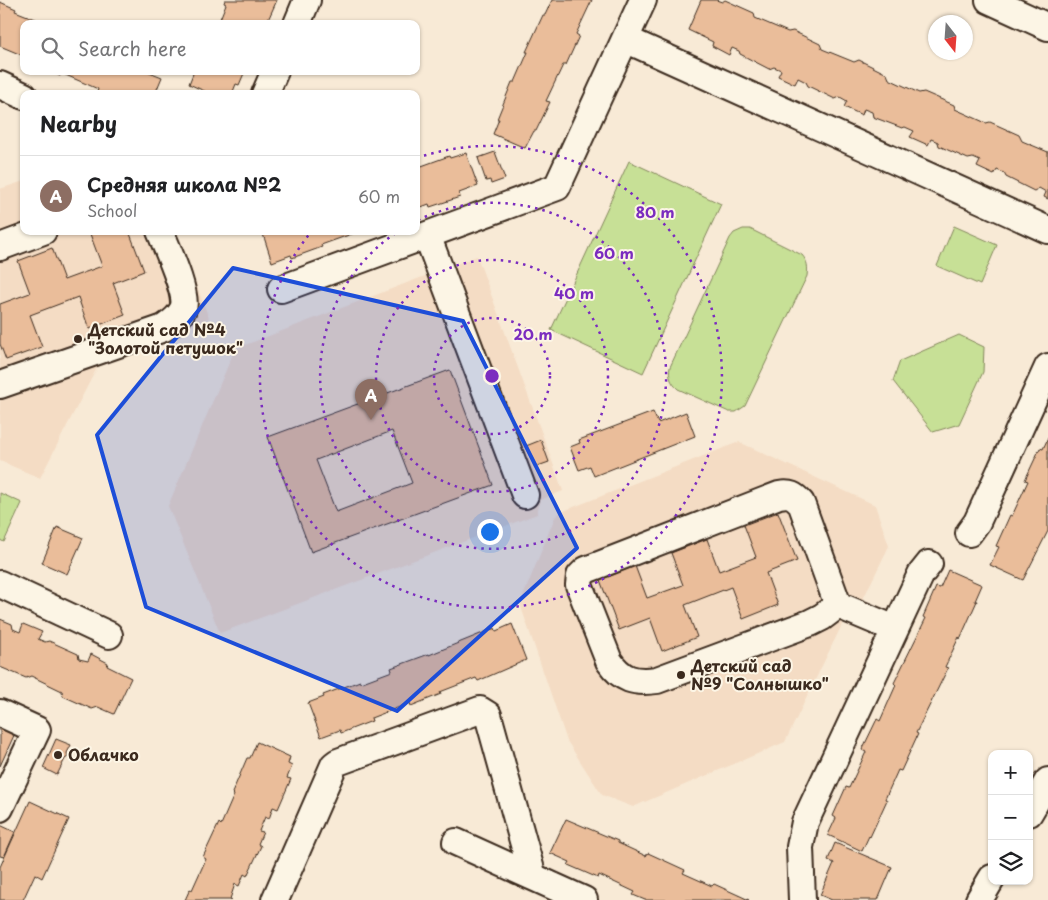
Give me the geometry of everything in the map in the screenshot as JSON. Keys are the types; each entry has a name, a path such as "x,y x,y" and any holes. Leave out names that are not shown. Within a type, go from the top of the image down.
{"street":[{"path":"299,20 307,0"},
{"path":"281,289 557,187 643,0"},
{"path":"989,0 1027,8 1048,27"},
{"path":"625,39 1048,230"},
{"path":"267,90 274,75"},
{"path":"0,85 20,94"},
{"path":"0,247 32,235"},
{"path":"0,385 164,328 178,318 184,308 183,293 161,235"},
{"path":"427,235 526,495"},
{"path":"969,532 977,522 1048,367"},
{"path":"838,605 810,623 657,680 646,682 634,681 624,677 616,671 609,661 579,585 580,576 586,570 788,493 795,496 802,503 838,605 895,628"},
{"path":"802,900 800,847 805,822 920,574 929,564"},
{"path":"0,584 109,635"},
{"path":"275,900 334,765 480,710 488,715 533,877"},
{"path":"0,713 37,730 0,808"},
{"path":"1033,806 1048,781"},
{"path":"456,842 584,900"},
{"path":"979,900 988,885"}],"highlighted area":[{"path":"233,268 463,321 577,548 397,711 146,607 97,435"}],"shaded area":[{"name":"Детский сад №4 \"Золотой петушок\"","path":"20,182 20,235 177,235 209,318 101,360 40,478 0,461 0,189"},
{"path":"477,256 563,491 540,500 537,514 220,633 168,506 235,349"},
{"name":"Детский сад №9 \"Солнышко\"","path":"739,442 875,505 889,546 862,601 854,600 785,742 633,807 602,795 567,741 520,604 555,517 561,512"}],"green space":[{"path":"629,161 721,204 643,373 551,330"},
{"path":"954,226 997,245 980,285 937,266"},
{"path":"743,229 750,229 802,255 806,262 807,276 745,406 736,412 729,412 678,389 671,379 669,370 730,238 734,233"},
{"path":"959,335 984,347 983,372 959,424 933,432 893,381 900,361"},
{"path":"0,493 22,503 4,542 0,540"}],"building":[{"path":"225,0 277,0 268,20 264,18 263,20 220,20 226,4 224,3"},
{"path":"552,0 592,0 576,34 579,36 566,65 563,65 546,101 550,102 536,131 534,131 525,148 493,134 512,82 515,82 528,52 526,52"},
{"path":"701,0 722,2 725,0 754,13 755,18 788,32 793,31 820,44 822,49 854,62 859,60 887,74 889,79 919,93 924,92 954,105 955,109 986,123 990,122 1019,135 1022,141 1048,152 1048,199 1044,197 1046,192 1039,188 1034,191 1006,177 1004,173 997,170 994,175 977,167 980,161 973,158 968,159 939,146 938,142 931,139 928,145 910,137 914,131 873,117 872,112 864,109 862,115 844,107 847,101 840,97 835,99 808,86 806,82 798,78 795,84 778,76 781,70 774,67 769,69 732,48 729,55 712,46 713,42 688,30"},
{"path":"0,2 16,9 15,11 38,20 20,20 20,54 0,46"},
{"path":"66,75 157,75 162,77 157,90 98,89"},
{"path":"192,75 243,75 239,85 236,84 234,90 202,90 189,84"},
{"path":"495,152 505,179 491,184 490,180 486,181 478,158"},
{"path":"466,153 478,186 459,193 460,197 430,207 429,204 420,207 420,167 449,156 450,158"},
{"path":"90,235 130,235 144,271 113,283 125,315 89,329 78,297 30,315 42,347 6,360 0,344 0,304 30,293 18,261 52,248 64,280 102,266"},
{"path":"263,235 349,235 292,258 291,255 272,262"},
{"path":"450,370 493,485 311,552 268,437","holes":["392,431 412,483 336,512 316,460"]},
{"path":"653,412 658,423 686,412 695,436 594,476 590,466 579,470 570,447 580,443 579,440"},
{"path":"1048,438 1048,531 1023,580 990,565 999,547 996,546 1010,515 1012,516 1028,481 1025,480 1040,448 1043,449"},
{"path":"541,440 549,462 535,467 526,446"},
{"path":"778,512 797,561 766,573 778,605 743,619 731,587 685,605 697,637 662,651 650,618 619,630 600,580 635,566 647,598 683,585 671,553 707,539 719,571 756,557 744,525"},
{"path":"57,527 83,538 67,574 42,563"},
{"path":"948,570 982,585 960,639 959,637 945,667 948,668 916,733 918,734 901,771 898,770 885,799 887,800 862,851 828,835 836,818 833,816 846,787 849,788 866,752 862,750 877,719 880,721 896,685 894,683 926,618 923,617 936,587 940,588"},
{"path":"0,619 12,624 13,629 20,632 23,624 42,632 38,639 45,642 49,641 78,654 79,659 88,661 91,654 108,663 107,666 131,678 114,714 98,707 92,709 63,696 62,691 31,676 26,678 0,667"},
{"path":"512,624 526,660 478,681 476,678 411,706 410,703 371,718 372,721 341,733 340,730 321,737 308,703 324,697 323,695 392,671 391,668 429,655 495,628 496,631"},
{"path":"0,724 16,731 0,766"},
{"name":"Облачко","path":"56,739 71,745 67,753 68,757 65,759 57,775 43,768"},
{"path":"257,742 290,757 288,764 292,766 287,778 291,779 278,809 273,807 269,819 265,817 259,831 263,832 258,844 261,846 247,876 244,874 239,886 235,884 230,899 232,900 185,900 190,889 192,890 206,859 203,857 219,823 221,825 247,758 250,758"},
{"path":"30,801 69,819 42,878 35,874 23,900 0,900 0,867"},
{"path":"566,819 618,841 618,843 646,856 648,853 685,870 683,873 712,886 714,884 749,900 645,900 633,895 635,892 599,875 598,878 568,865 570,862 550,853"},
{"path":"0,825 15,832 4,857 0,856"},
{"path":"835,843 892,867 878,900 832,900 820,895 834,863 828,860"}],"place":[{"name":"Детский сад №4 \"Золотой петушок\"","path":"78,339"},
{"name":"Средняя школа №2","path":"371,420"},
{"name":"Детский сад №9 \"Солнышко\"","path":"681,675"},
{"name":"Облачко","path":"58,755"}]}
